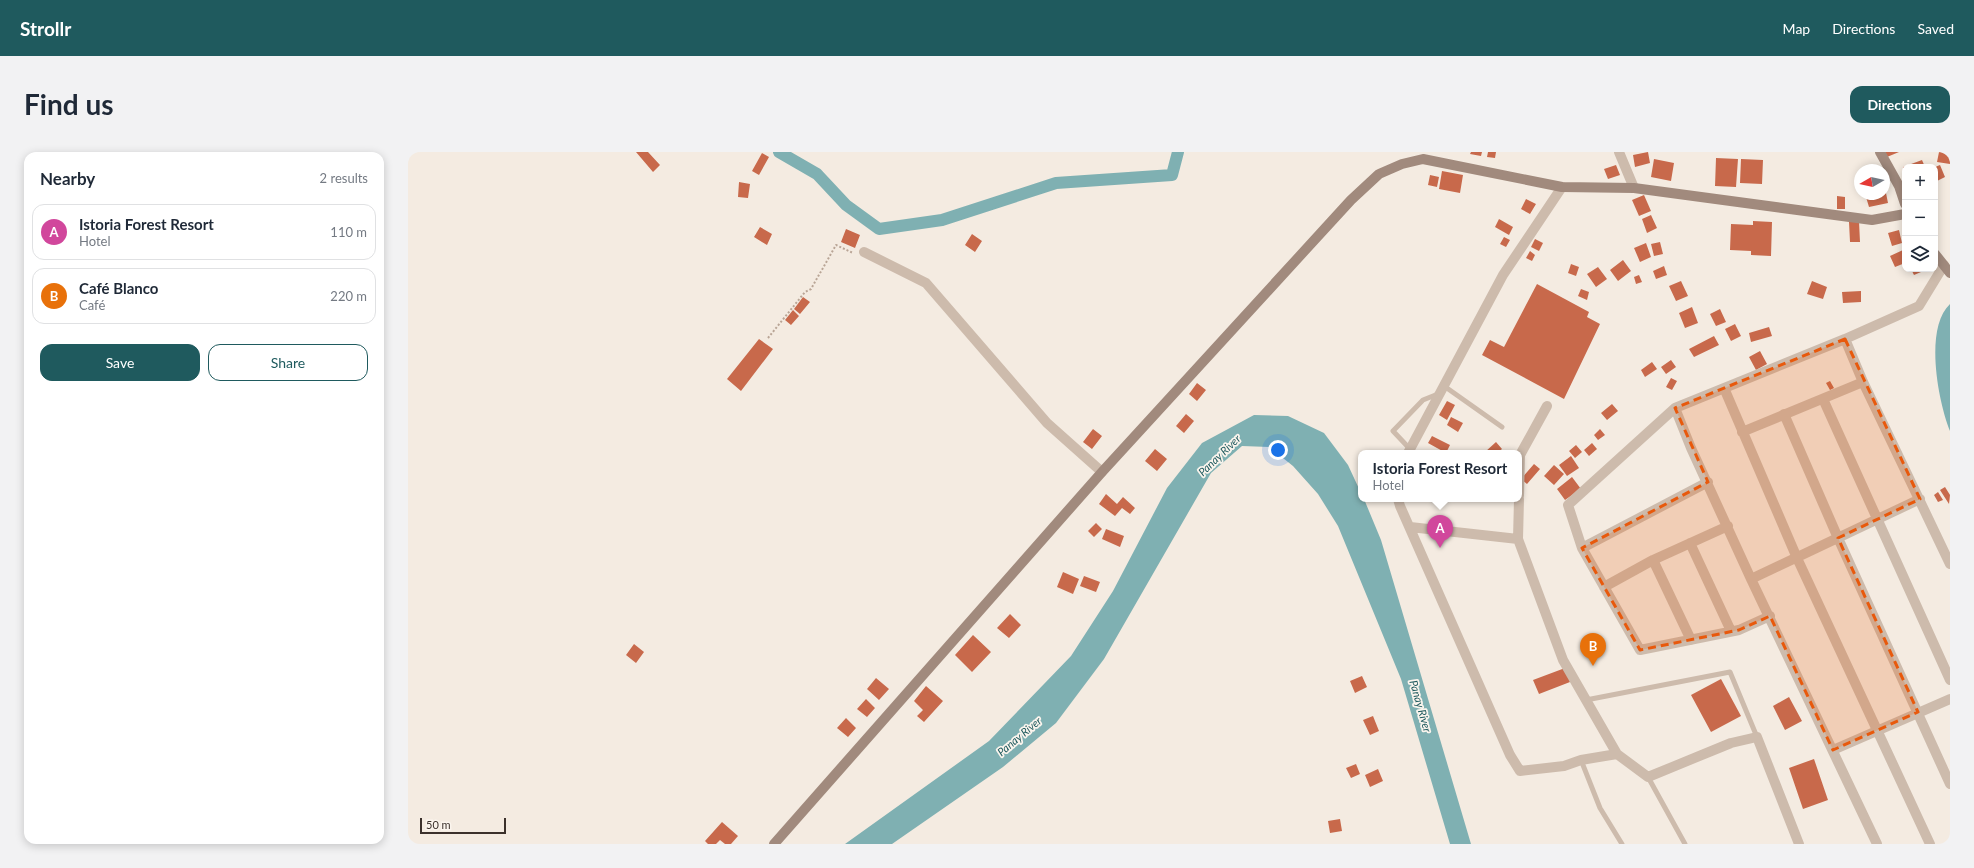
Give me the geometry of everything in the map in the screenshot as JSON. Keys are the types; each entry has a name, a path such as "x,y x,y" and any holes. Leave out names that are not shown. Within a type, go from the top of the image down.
{"street":[{"path":"1619,152 1634,188"},
{"path":"1880,152 1899,186 1904,200"},
{"path":"774,844 1102,472 1351,200 1378,174 1422,156 1562,187 1634,188 1872,220 1902,215"},
{"path":"1411,450 1503,275 1562,187"},
{"path":"864,252 926,282 1047,423 1102,472"},
{"path":"1770,616 1731,631 1640,650 1582,548 1568,505 1675,408 1845,339 1919,306 1947,269 1938,258"},
{"path":"1845,339 1863,382 1950,564"},
{"path":"1742,432 1863,382"},
{"path":"1724,388 1797,558 1930,844"},
{"path":"1823,399 1950,680"},
{"path":"1522,451 1547,406"},
{"path":"1675,408 1691,448 1751,578 1877,844"},
{"path":"1784,414 1838,538 1950,784"},
{"path":"1582,548 1708,482"},
{"path":"1751,578 1877,521 1920,499"},
{"path":"1399,502 1510,755 1520,771 1564,766 1581,760 1617,754"},
{"path":"1519,502 1518,540 1563,660 1617,754 1648,777 1730,743 1758,737 1798,844"},
{"path":"1604,587 1653,560 1728,526"},
{"path":"1410,527 1518,540"},
{"path":"1690,543 1731,631"},
{"path":"1653,560 1691,640"},
{"path":"1833,750 1950,699"}],"lane":[{"path":"1408,450 1393,431 1423,400 1442,389 1502,426"},
{"path":"1586,700 1730,672 1758,737"},
{"path":"1581,760 1600,808 1622,844"},
{"path":"1648,777 1685,844"}],"path":[{"path":"768,338 805,292 811,289 836,245 852,253 864,252"}],"highlighted area":[{"path":"1845,339 1920,499 1838,538 1918,712 1833,750 1770,616 1739,630 1640,650 1582,548 1708,482 1675,408"}],"water":[{"path":"1950,304 1950,431 1941,402 1935,347 1937,330 1942,315"},
{"name":"Panay River","path":"1254,415 1288,416 1324,433 1348,465 1358,487 1358,502 1365,502 1381,540 1471,844 1450,844 1401,679 1338,526 1318,494 1293,466 1269,447 1242,446 1211,473 1104,659 1056,723 1003,767 892,844 845,844 989,741 1071,656 1113,591 1167,488 1202,443"}],"building":[{"path":"636,152 648,152 660,165 653,172"},
{"path":"1471,152 1482,152 1481,156 1470,154"},
{"path":"1488,152 1496,152 1495,158 1487,157"},
{"path":"1648,152 1650,163 1635,167 1633,155"},
{"path":"1885,152 1899,152 1887,157"},
{"path":"1939,152 1950,152 1950,164 1937,162"},
{"path":"762,153 769,157 759,175 752,171"},
{"path":"1716,158 1738,159 1736,187 1715,186"},
{"path":"1654,159 1674,163 1671,181 1651,177"},
{"path":"1741,159 1763,160 1762,184 1740,183"},
{"path":"1922,160 1924,164 1911,164"},
{"path":"1616,165 1620,175 1608,179 1604,169"},
{"path":"1940,165 1945,177 1938,180 1938,166"},
{"path":"1442,171 1463,175 1460,193 1439,189"},
{"path":"1430,175 1439,177 1437,187 1428,185"},
{"path":"739,182 750,184 748,198 738,197"},
{"path":"1644,195 1651,211 1639,216 1632,200"},
{"path":"1837,196 1845,197 1845,209 1837,209"},
{"path":"1526,199 1536,204 1530,214 1521,209"},
{"path":"1867,200 1887,200 1888,203 1869,207"},
{"path":"1651,215 1657,228 1647,233 1642,219"},
{"path":"1499,219 1513,227 1509,235 1495,227"},
{"path":"1753,221 1772,222 1771,256 1751,255 1751,251 1730,250 1731,224 1753,225"},
{"path":"1859,221 1860,242 1850,242 1849,222"},
{"path":"760,227 772,234 767,245 754,237"},
{"path":"846,229 860,235 855,248 841,242"},
{"path":"1899,230 1902,243 1892,246 1888,233"},
{"path":"972,234 982,241 975,252 965,245"},
{"path":"1504,237 1510,240 1506,247 1500,244"},
{"path":"1535,239 1543,243 1539,251 1531,247"},
{"path":"1660,242 1663,254 1654,256 1651,244"},
{"path":"1646,243 1651,257 1640,262 1634,248"},
{"path":"1902,250 1902,264 1895,267 1890,256"},
{"path":"1530,251 1535,255 1532,261 1526,258"},
{"path":"1623,260 1631,271 1618,281 1610,270"},
{"path":"1571,264 1579,267 1576,276 1568,273"},
{"path":"1664,266 1667,275 1656,279 1653,271"},
{"path":"1598,267 1607,279 1596,287 1587,274"},
{"path":"1912,272 1921,272 1914,275"},
{"path":"1639,275 1642,282 1636,284 1634,277"},
{"path":"1681,281 1688,296 1676,301 1669,286"},
{"path":"1812,281 1827,287 1823,299 1807,294"},
{"path":"1537,284 1589,312 1587,317 1600,324 1564,399 1482,355 1490,340 1504,347"},
{"path":"1581,289 1589,292 1587,300 1578,296"},
{"path":"1861,291 1861,302 1843,303 1842,292"},
{"path":"803,297 810,302 800,314 794,309"},
{"path":"1692,307 1698,323 1685,328 1679,313"},
{"path":"1720,309 1726,322 1716,326 1710,314"},
{"path":"793,310 799,316 791,325 785,320"},
{"path":"1735,324 1741,336 1731,341 1725,329"},
{"path":"1769,327 1772,336 1751,342 1749,333"},
{"path":"1714,336 1719,345 1694,357 1689,349"},
{"path":"759,339 773,349 741,391 727,379"},
{"path":"1760,351 1767,364 1756,370 1749,357"},
{"path":"1671,360 1676,367 1666,374 1661,367"},
{"path":"1652,362 1657,369 1645,377 1641,370"},
{"path":"1671,378 1677,381 1672,390 1666,387"},
{"path":"1830,381 1834,388 1830,390 1826,383"},
{"path":"1197,383 1206,390 1197,401 1189,394"},
{"path":"1447,401 1455,405 1447,420 1439,415"},
{"path":"1612,404 1618,411 1607,420 1601,413"},
{"path":"1186,414 1194,421 1184,433 1176,426"},
{"path":"1451,417 1463,423 1458,432 1447,425"},
{"path":"1093,429 1102,436 1092,449 1083,442"},
{"path":"1600,429 1605,435 1598,440 1594,435"},
{"path":"1432,436 1450,445 1448,450 1441,450 1428,443"},
{"path":"1496,442 1502,449 1501,450 1487,450"},
{"path":"1592,443 1597,449 1589,456 1584,450"},
{"path":"1576,445 1582,452 1575,458 1569,451"},
{"path":"1155,449 1167,459 1157,471 1145,461"},
{"path":"1571,456 1579,468 1567,476 1559,465"},
{"path":"1534,464 1540,469 1527,484 1522,480 1522,478"},
{"path":"1554,465 1564,474 1554,485 1544,476"},
{"path":"1572,477 1581,489 1565,500 1557,489"},
{"path":"1945,487 1950,495 1949,504 1940,490"},
{"path":"1938,492 1943,500 1938,502 1934,495"},
{"path":"1106,494 1117,504 1123,497 1135,508 1130,514 1122,508 1115,516 1099,504"},
{"path":"1096,523 1102,529 1094,537 1088,531"},
{"path":"1106,529 1124,536 1120,547 1102,539"},
{"path":"1063,572 1079,579 1073,594 1057,587"},
{"path":"1084,576 1100,582 1096,592 1080,586"},
{"path":"1010,614 1021,625 1009,638 997,628"},
{"path":"973,635 991,652 972,672 955,655"},
{"path":"634,644 644,652 636,663 626,655"},
{"path":"1565,668 1570,682 1539,694 1533,680"},
{"path":"1362,676 1367,687 1355,693 1350,681"},
{"path":"876,678 889,689 879,700 867,689"},
{"path":"1721,679 1741,716 1711,732 1691,695"},
{"path":"926,686 943,701 924,722 917,716 923,710 914,701"},
{"path":"1789,697 1802,721 1785,730 1773,706"},
{"path":"866,699 875,708 867,717 857,709"},
{"path":"1373,716 1379,731 1370,735 1363,720"},
{"path":"846,718 856,728 848,737 837,728"},
{"path":"1814,759 1828,800 1803,809 1789,768"},
{"path":"1356,764 1360,774 1351,778 1346,768"},
{"path":"1378,769 1383,781 1370,787 1365,775"},
{"path":"1340,819 1342,831 1330,833 1328,821"},
{"path":"722,822 738,836 731,844 725,844 720,840 716,844 708,844 705,841"}],"waterway":[{"path":"779,152 817,174 846,205 879,229 942,220 1056,183 1172,175 1178,152"}],"place":[{"name":"Istoria Forest Resort","path":"1440,548"},
{"name":"Café Blanco","path":"1593,666"}]}
